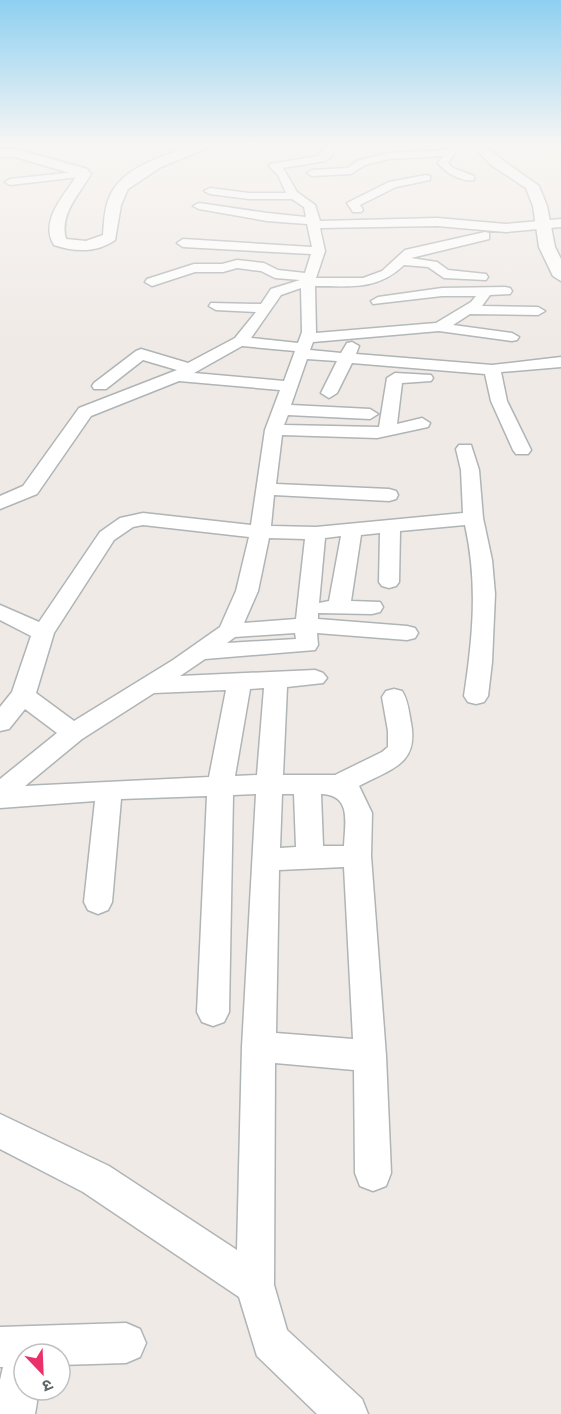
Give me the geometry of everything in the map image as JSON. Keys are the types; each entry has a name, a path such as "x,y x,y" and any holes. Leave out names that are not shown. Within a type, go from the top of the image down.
{"street":[{"path":"59,212 57,239 66,244 91,244 110,237 114,212"},
{"path":"236,212 267,217 436,222 506,228 561,223"},
{"path":"229,631 247,591 260,532 274,430 304,341 309,280 319,251 315,217 312,212"},
{"path":"541,212 547,247 561,276"},
{"path":"152,282 194,268 222,268 237,264 264,267 275,274 309,280 353,283 373,280 387,274 409,253 485,236"},
{"path":"183,243 319,251"},
{"path":"401,261 437,265 442,269 442,273 505,291"},
{"path":"0,503 30,490 85,412 184,372 240,341 259,327 266,308 276,292 309,280"},
{"path":"378,301 486,285"},
{"path":"439,327 476,305 486,285"},
{"path":"216,306 266,308"},
{"path":"467,310 538,311"},
{"path":"240,341 304,341 439,327 512,336"},
{"path":"329,393 348,358 356,335"},
{"path":"304,341 348,358 493,377"},
{"path":"100,386 141,354 184,372 290,386"},
{"path":"387,431 395,378 493,377 502,367 561,362"},
{"path":"493,377 503,410 522,450"},
{"path":"281,410 370,414"},
{"path":"274,430 377,433 422,423"},
{"path":"465,449 470,470 472,518 482,560 485,598 485,631 476,696"},
{"path":"267,489 389,495"},
{"path":"0,723 23,694 43,633 107,536 127,522 143,519 260,532 316,533 472,518"},
{"path":"389,582 390,526"},
{"path":"339,607 352,530"},
{"path":"200,652 307,645 307,616 316,533"},
{"path":"0,795 73,733 229,631 307,616 339,607 372,607"},
{"path":"0,612 43,633"},
{"path":"307,616 407,633"},
{"path":"149,685 315,678"},
{"path":"276,680 268,784 258,1047 255,1285 271,1342 347,1414"},
{"path":"213,1012 220,786 239,682"},
{"path":"23,694 73,733"},
{"path":"339,785 358,773 393,758 400,752 401,743 394,697"},
{"path":"0,795 268,784 339,785 349,792 359,813 357,856 370,1056 373,1173"},
{"path":"307,784 310,858"},
{"path":"98,902 109,790"},
{"path":"266,859 357,856"},
{"path":"258,1047 370,1056"},
{"path":"2,1137 96,1179 255,1285"},
{"path":"72,1348 126,1343"}]}
